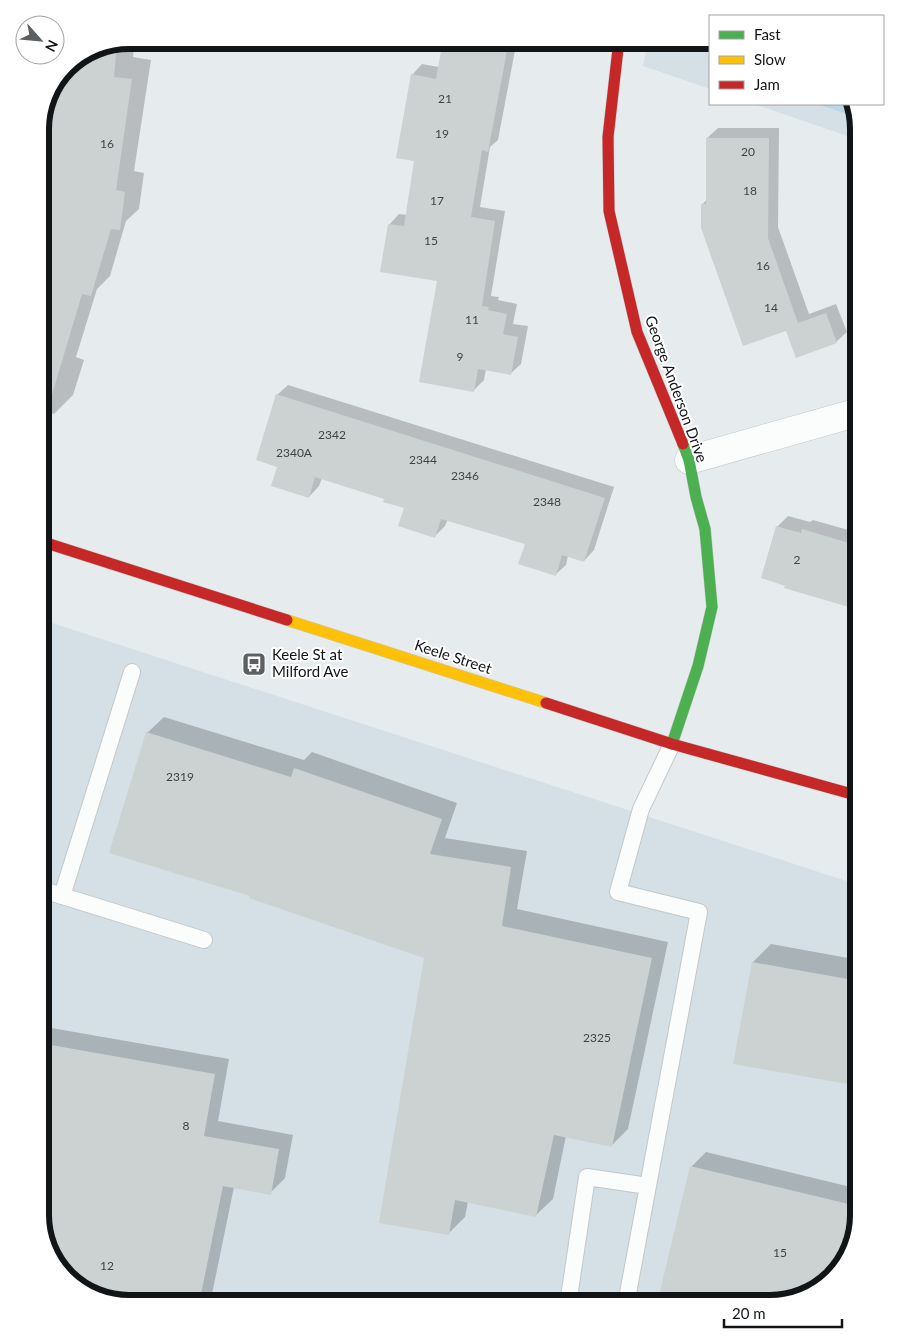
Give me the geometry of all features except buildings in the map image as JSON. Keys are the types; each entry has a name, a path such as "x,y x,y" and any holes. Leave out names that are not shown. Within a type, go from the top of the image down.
{"main road":[{"name":"George Anderson Drive","path":"618,49 608,137 608,211 637,332 689,460 696,497 705,529 712,607 698,666 672,744"},
{"name":"Keele Street","path":"49,544 672,744 850,793"}],"street":[{"path":"689,460 850,415"}],"lane":[{"path":"62,896 132,672"},
{"path":"628,1295 699,912 618,892 641,809 672,744"},
{"path":"49,892 204,940"},
{"path":"569,1295 587,1177 648,1186"}],"shaded area":[{"path":"646,49 709,49 709,89 643,66"},
{"path":"757,105 847,105 850,118 850,137"},
{"path":"820,105 847,105 849,115"},
{"path":"49,622 850,882 850,1226 844,1246 834,1264 810,1285 781,1295 124,1295 103,1291 84,1282 59,1255 49,1226"}],"traffic: fast":[{"path":"672,744 698,666 712,607 705,529 696,497 689,460 683,444"}],"traffic: slow":[{"path":"287,620 546,703"}],"traffic: jam":[{"path":"618,49 608,137 609,211 637,332 683,444"},
{"path":"49,544 287,620"},
{"path":"546,703 672,744 850,793"}],"place":[{"name":"Keele St at Milford Ave","path":"254,664"}]}
